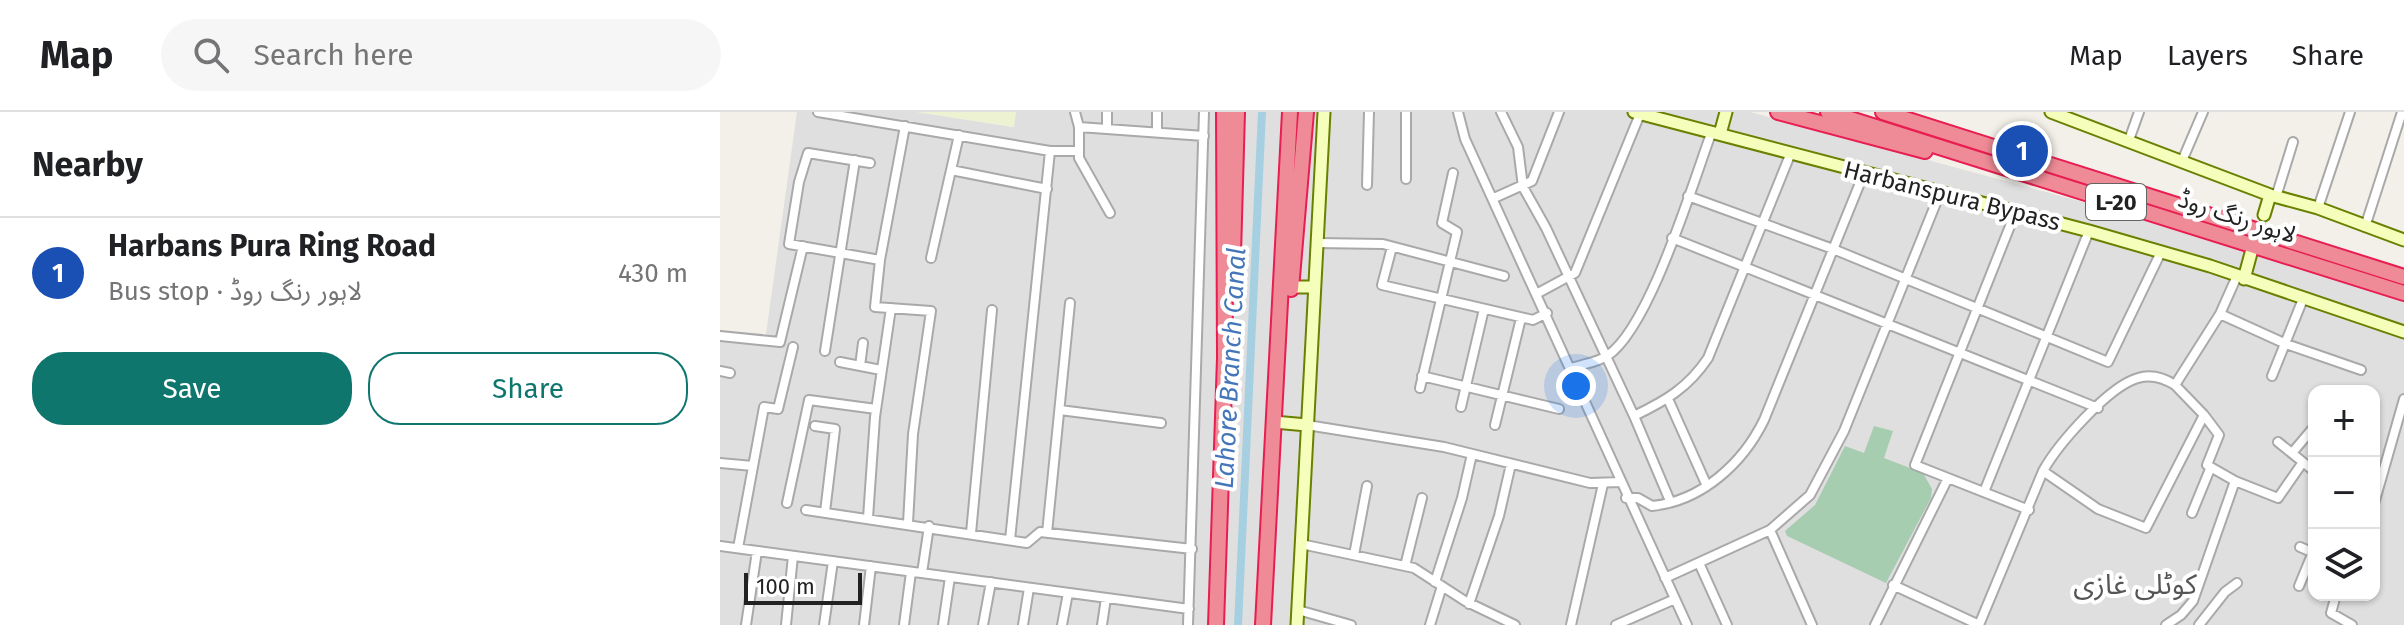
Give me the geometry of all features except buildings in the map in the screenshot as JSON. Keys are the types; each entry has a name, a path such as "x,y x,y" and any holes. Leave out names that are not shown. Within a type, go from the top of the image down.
{"highway":[{"path":"1216,625 1225,358 1224,112"},
{"path":"1225,358 1232,269 1237,112"},
{"path":"1263,625 1290,112"},
{"path":"1281,316 1291,287 1306,112"},
{"path":"1778,112 1882,141 2015,171"},
{"name":"لاہور رنگ روڈ","path":"1828,112 2404,293"},
{"name":"لاہور رنگ روڈ","path":"1883,112 2404,277"},
{"path":"1912,112 2021,156"}],"street":[{"path":"818,112 1050,151 1078,151"},
{"path":"1075,112 1079,127 1078,151 1110,213"},
{"path":"1107,112 1107,128"},
{"path":"1157,112 1157,131"},
{"path":"1188,625 1204,112"},
{"path":"1297,625 1324,112"},
{"path":"1367,185 1369,112"},
{"path":"1406,112 1406,179"},
{"path":"1458,112 1465,139 1572,368 1626,498 1687,625"},
{"path":"1501,112 1518,147 1523,187 1607,356 1670,501"},
{"path":"1494,198 1532,181 1559,112"},
{"path":"1572,368 1607,356 1624,339 1644,306 1726,112"},
{"path":"2051,112 2066,114 2273,196 2318,208 2404,240"},
{"path":"2129,140 2139,112"},
{"path":"2182,161 2203,112"},
{"path":"2318,208 2350,112"},
{"path":"2365,227 2402,112"},
{"path":"1538,293 1575,273 1637,113"},
{"name":"Harbanspura Bypass","path":"1637,113 2089,231 2241,277 2404,332"},
{"path":"905,126 880,260 875,307 931,311 913,434 908,523"},
{"path":"1079,127 1204,136"},
{"path":"931,258 959,135"},
{"path":"2264,215 2293,142"},
{"path":"1010,540 1050,151"},
{"path":"870,163 808,153 799,182 789,244 880,260"},
{"path":"1634,416 1668,399 1694,379 1708,358 1790,155"},
{"path":"825,351 855,160"},
{"path":"1204,172 1223,169"},
{"path":"951,170 1047,189"},
{"path":"1420,388 1456,229 1445,225 1442,218 1453,173"},
{"path":"1626,498 1638,498 1652,506 1670,501 1707,486 1739,460 1755,438 1864,173"},
{"path":"1665,578 1770,530 1798,509 1815,486 1844,431 1940,193"},
{"path":"1688,196 1833,249 2108,362 2161,252"},
{"path":"2016,211 1915,465 2029,510"},
{"path":"1984,492 2089,231"},
{"path":"1672,238 2098,408"},
{"path":"1317,243 1392,247 1504,276"},
{"path":"720,336 780,342 803,246"},
{"path":"1392,247 1382,285 1521,318 1533,320 1547,313"},
{"path":"2175,385 2220,314 2251,253"},
{"path":"1291,287 1314,287"},
{"path":"2272,376 2303,299"},
{"path":"1047,533 1070,303"},
{"path":"868,518 876,409 891,308"},
{"path":"1461,407 1484,309"},
{"path":"971,533 992,310"},
{"path":"2220,314 2286,344 2361,370"},
{"path":"1495,425 1521,318"},
{"path":"860,366 863,343"},
{"path":"738,548 764,407 778,409 793,347"},
{"path":"840,362 881,370"},
{"path":"720,371 730,373"},
{"path":"1422,376 1559,409"},
{"path":"1893,585 1978,624 2043,471 2064,440 2134,379 2157,377 2175,385 2204,415 2219,435 2207,465 2210,469 2278,498 2303,462"},
{"path":"1668,399 1707,486"},
{"path":"2380,483 2404,399"},
{"path":"787,503 809,400 876,409"},
{"path":"1060,410 1161,423"},
{"path":"2043,471 2098,509 2146,528 2204,415"},
{"path":"1274,422 1472,454 1603,484 1621,482"},
{"path":"815,426 835,429 825,512"},
{"path":"2292,453 2308,434"},
{"path":"2278,442 2308,466"},
{"path":"1430,625 1472,454"},
{"path":"720,463 753,466"},
{"path":"1469,604 1499,516 1511,464"},
{"path":"2192,513 2210,469"},
{"path":"1875,625 1948,478"},
{"path":"2166,625 2181,615 2193,601 2235,481"},
{"path":"1571,625 1603,484"},
{"path":"1354,555 1367,486"},
{"path":"1405,566 1422,498"},
{"path":"806,510 1027,543 1032,541 1034,534 1047,533 1192,549"},
{"path":"922,573 929,526"},
{"path":"1770,530 1812,625"},
{"path":"1301,544 1405,566 1469,604 1515,625"},
{"path":"720,546 1189,609"},
{"path":"2300,547 2308,550"},
{"path":"746,625 757,551"},
{"path":"786,625 793,556"},
{"path":"824,625 833,561"},
{"path":"1699,563 1727,625"},
{"path":"2299,586 2308,564"},
{"path":"864,625 871,566"},
{"path":"904,625 911,572"},
{"path":"943,625 950,577"},
{"path":"983,625 991,582"},
{"path":"2181,615 2199,625 2225,592 2237,583"},
{"path":"1023,625 1029,588"},
{"path":"1062,625 1068,593"},
{"path":"1102,625 1106,598"},
{"path":"1616,625 1675,599"},
{"path":"2334,601 2331,613 2352,625"},
{"path":"1298,610 1351,625"}],"shaded area":[{"path":"797,112 917,112 1013,127 1016,112 1750,112 2404,289 2404,625 720,625 720,332 765,341"}],"green space":[{"path":"917,112 1016,112 1014,127"},
{"path":"1874,426 1893,431 1884,458 1923,473 1932,489 1931,498 1886,583 1787,536 1785,531 1815,505 1845,446 1864,453"}],"waterway":[{"name":"Lahore Branch Canal","path":"1238,625 1262,112"}],"place":[{"name":"Harbans Pura Ring Road","path":"2022,151"}],"district":[{"name":"کوٹلی غازی","path":"2135,584"}]}
